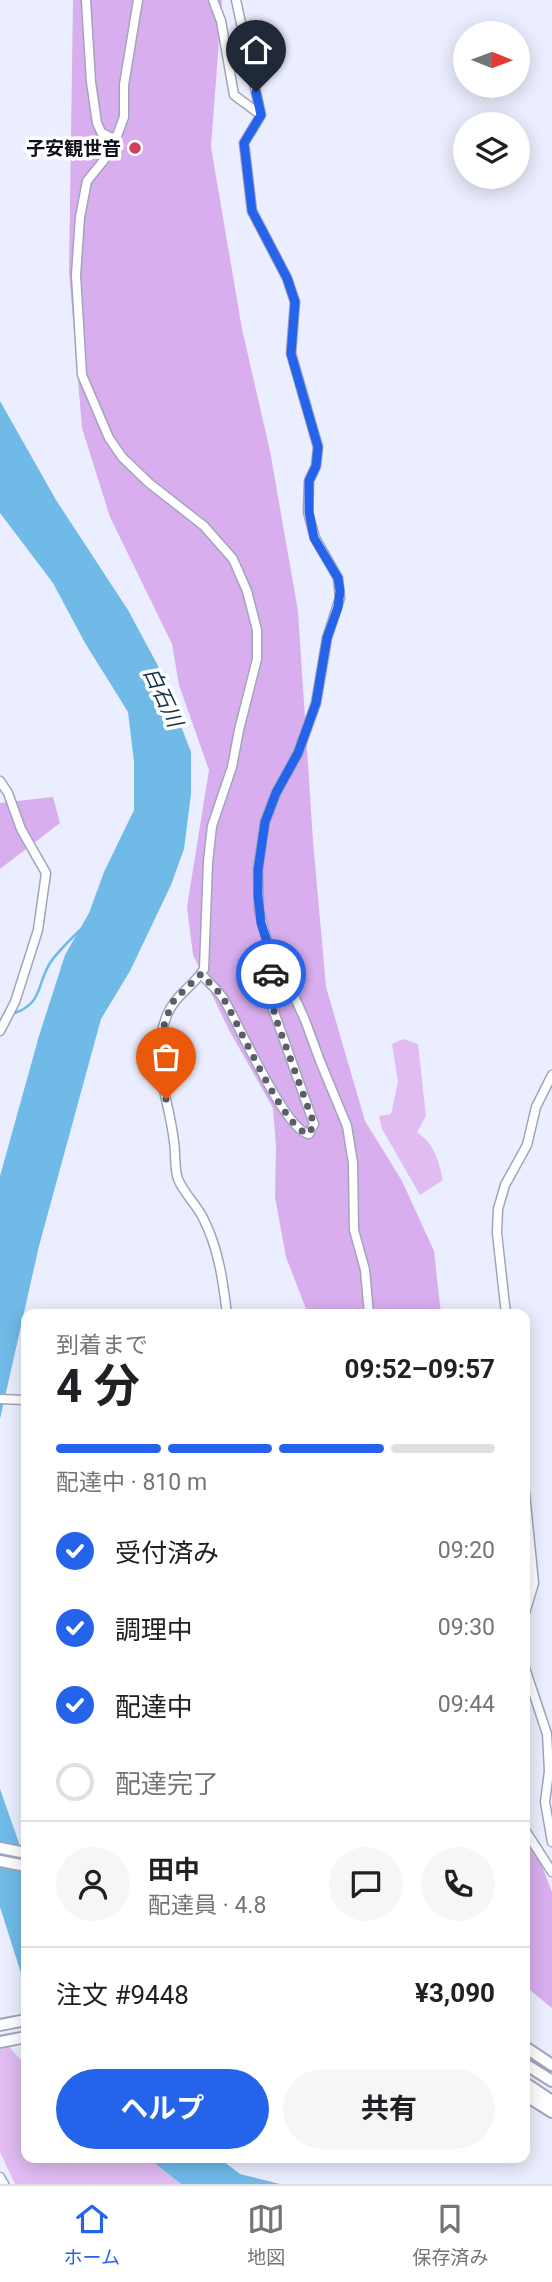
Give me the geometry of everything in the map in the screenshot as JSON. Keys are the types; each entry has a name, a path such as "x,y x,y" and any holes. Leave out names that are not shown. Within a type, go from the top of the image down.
{"highway":[{"path":"0,1848 21,1852"},
{"path":"0,1861 21,1865"},
{"path":"0,2025 21,2021"},
{"path":"0,2031 21,2027"},
{"path":"0,2042 21,2038"},
{"path":"530,2051 552,2065"},
{"path":"530,2067 552,2081"},
{"path":"530,2086 552,2101"},
{"path":"530,2098 552,2112"}],"street":[{"path":"86,0 91,82 97,123 101,132 111,138 117,136 122,124 124,85 138,0"},
{"path":"213,0 221,21 234,96 261,115"},
{"path":"236,0 261,115 244,143 252,211 287,278 295,302 291,354 318,447 316,466 309,481 309,512 314,538 338,578 340,591 338,607 327,638 316,703 298,753 276,793 265,822 258,870 258,896 261,923 272,957 285,976 306,1020 347,1126 353,1151 354,1230 367,1278 369,1309"},
{"path":"111,138 104,160 87,181 80,216 76,275 82,375 109,438 122,457 143,478 204,526 233,559 247,591 257,630 257,659 232,767 212,826 208,862 205,962 201,974 174,1000 167,1016 162,1032 159,1070 172,1125 178,1179 204,1219 213,1241 226,1309"},
{"path":"0,780 46,873 38,930 10,1015 0,1031"},
{"path":"201,974 223,999 285,1112 302,1132 309,1134 314,1124 270,996 272,957"},
{"path":"505,1309 497,1233 498,1209 505,1185 527,1145 536,1107 552,1075"},
{"path":"0,1399 21,1400"},
{"path":"530,1544 534,1584 530,1597"},
{"path":"530,1683 547,1734 549,1772 545,1802 552,1842"},
{"path":"530,1838 552,1872"},
{"path":"0,2177 4,2184"}],"shaded area":[{"path":"73,0 222,0 211,147 242,329 270,451 298,611 313,841 326,987 365,1121 402,1181 434,1251 440,1309 306,1309 286,1257 275,1197 276,1146 273,1108 229,1030 193,955 187,907 209,770 179,685 172,644 110,517 82,428 69,272"},
{"path":"53,797 60,823 0,869 0,803"},
{"path":"403,1039 418,1044 426,1116 417,1132 435,1153 443,1180 420,1195 382,1129 379,1116 391,1114 398,1082 392,1044"},
{"path":"530,1835 552,1892 552,2008 530,1990"},
{"path":"0,2036 21,2060 21,2163 154,2163 181,2184 15,2184 0,2152"}],"water":[{"name":"白石川","path":"0,401 56,500 128,610 157,664 191,752 191,794 184,849 171,885 130,971 101,1019 39,1246 25,1309 21,1309 21,1326 0,1419 0,1176 65,955 89,913 104,872 134,810 134,762 128,712 85,643 53,583 0,513"},
{"path":"0,1789 21,1849 21,1973 0,1907"},
{"path":"154,2163 226,2163 240,2174 280,2184 181,2184"}],"waterway":[{"path":"12,1014 34,1000 50,963 80,930"}],"way so far":[{"path":"166,1099 159,1070 162,1032 174,1000 201,974 223,999 291,1121 302,1132 309,1134 314,1124 276,1019 270,996 271,974"}],"place":[{"name":"子安観世音","path":"135,148"}],"route":[{"path":"256,92 261,115 244,143 252,211 287,278 295,302 291,354 318,447 316,466 308,489 311,527 314,538 338,578 340,591 338,607 323,656 316,703 294,763 276,793 265,822 258,870 258,896 261,923 272,957 271,974"}]}
